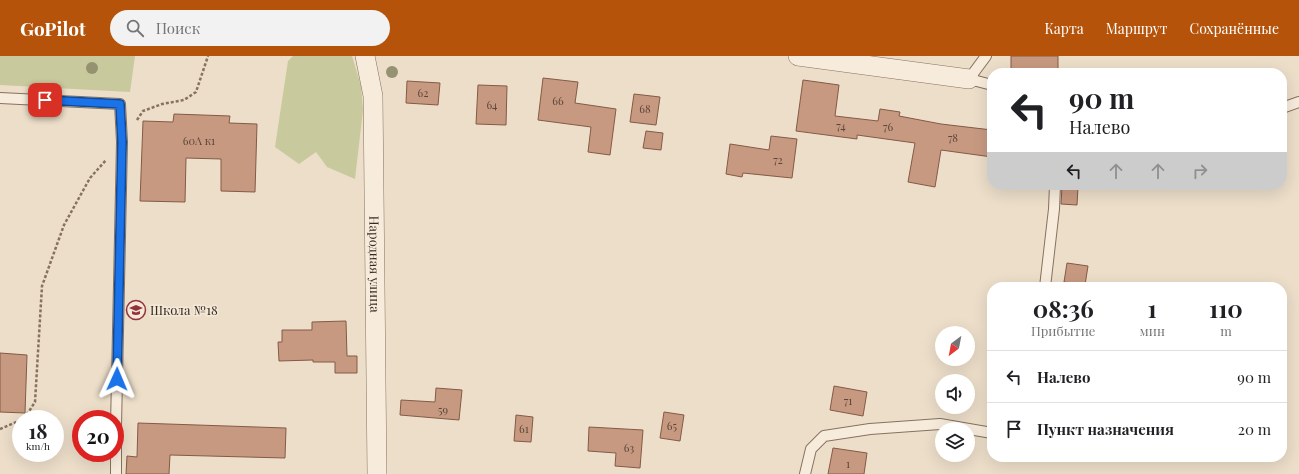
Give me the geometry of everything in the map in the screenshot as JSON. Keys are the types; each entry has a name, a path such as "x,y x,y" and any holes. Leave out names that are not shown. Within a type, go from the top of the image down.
{"street":[{"name":"Народная улица","path":"365,56 373,96 377,474"},
{"path":"798,56 969,79"}],"lane":[{"path":"986,56 969,79 987,84"},
{"path":"0,98 120,104 122,142 116,474"},
{"path":"1287,106 1299,102"},
{"path":"1046,282 1055,190"},
{"path":"805,474 811,449 824,436 870,429 940,424 987,432"}],"path":[{"path":"30,410 35,402 42,286 64,225 90,178 122,142 143,111 162,104 184,100 196,92 208,56"},
{"path":"0,429 12,424"}],"green space":[{"path":"0,56 135,56 130,92 0,85"},
{"path":"293,56 352,56 361,86 363,110 355,179 327,167 316,152 299,164 275,147 288,61"}],"building":[{"path":"1011,56 1058,56 1058,68 1011,68"},
{"path":"543,78 578,82 575,103 616,109 610,155 588,152 591,127 538,120"},
{"path":"803,80 839,85 835,116 878,121 880,109 900,112 899,116 941,124 987,129 987,156 941,150 935,187 908,182 915,143 857,135 857,139 796,131"},
{"path":"407,81 440,83 438,105 406,103"},
{"path":"478,85 507,86 506,125 476,124"},
{"path":"634,94 660,97 656,125 630,122"},
{"path":"174,114 230,116 229,123 257,124 255,192 221,191 221,159 186,158 185,202 140,201 143,121 173,122"},
{"path":"646,131 663,133 661,150 643,148"},
{"path":"771,136 797,139 792,178 743,173 742,177 726,174 730,144 769,150"},
{"path":"1062,190 1078,190 1077,205 1061,204"},
{"path":"1067,263 1088,266 1085,282 1064,282"},
{"path":"346,321 347,356 357,356 357,373 335,373 335,362 313,362 313,360 279,361 278,342 282,342 282,330 312,330 312,322"},
{"path":"0,353 27,355 25,410 12,410 12,412 0,412"},
{"path":"834,386 867,392 863,416 830,410"},
{"path":"436,388 462,390 459,420 400,415 401,400 435,402"},
{"path":"664,412 684,415 680,441 660,438"},
{"path":"516,415 533,417 531,442 514,441"},
{"path":"138,423 286,428 285,458 170,455 169,474 126,474 127,456 137,457"},
{"path":"589,427 643,430 640,468 615,466 616,453 588,451"},
{"path":"833,448 867,453 864,474 828,474"}],"place":[{"name":"Школа №18","path":"136,310"}],"route":[{"path":"45,100 120,104 122,142 117,379"}]}
